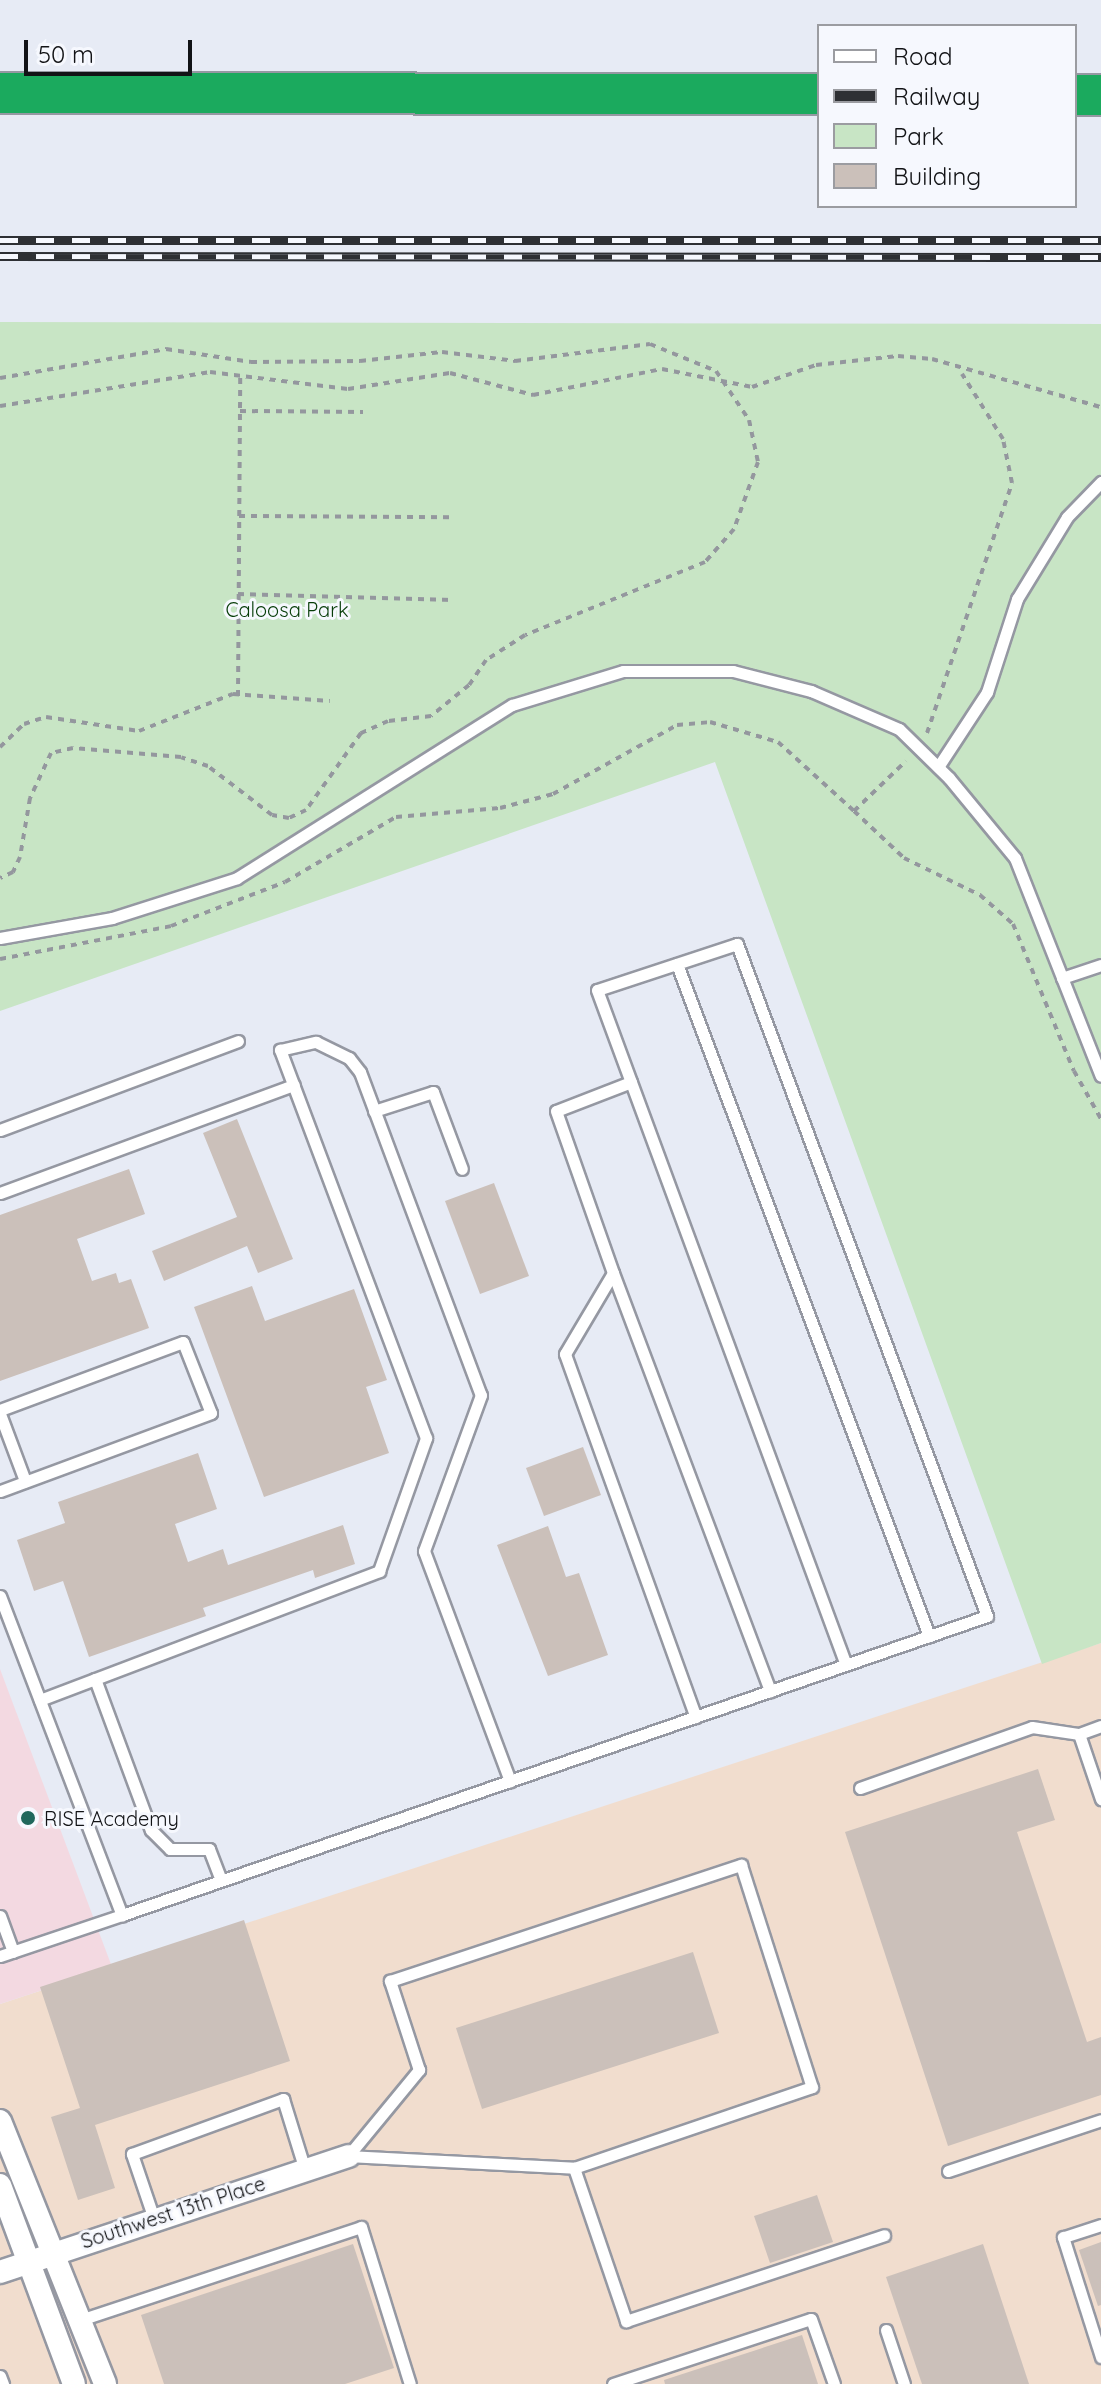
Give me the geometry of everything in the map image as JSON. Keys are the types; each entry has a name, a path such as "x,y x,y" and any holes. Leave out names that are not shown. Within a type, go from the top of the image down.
{"highway":[{"path":"0,93 817,94"},
{"path":"1077,95 1101,95"}],"street":[{"path":"0,2121 77,2321 105,2384"},
{"name":"Southwest 13th Place","path":"0,2272 51,2252 348,2156"},
{"path":"2,2196 74,2384"}],"lane":[{"path":"938,767 987,692 1017,599 1067,517 1101,482"},
{"path":"0,938 112,918 237,878 512,705 623,671 733,671 811,691 899,729 938,767 1015,858 1101,1076"},
{"path":"0,1956 122,1915 221,1880 696,1717 770,1691 846,1665 987,1616 737,944 597,990 846,1665"},
{"path":"677,964 929,1636"},
{"path":"1062,978 1101,965"},
{"path":"0,1130 238,1041"},
{"path":"40,1700 379,1571 426,1438 280,1050 297,1043 334,1047 360,1072 481,1395 424,1551 510,1781"},
{"path":"631,1082 556,1111 613,1273 770,1691"},
{"path":"0,1193 294,1085"},
{"path":"374,1111 433,1092 462,1169"},
{"path":"613,1273 565,1354 696,1717"},
{"path":"0,1491 211,1413 183,1342 0,1412 25,1481"},
{"path":"0,1596 122,1915"},
{"path":"95,1679 151,1830 170,1849 209,1849 221,1880"},
{"path":"860,1788 1032,1727 1079,1734 1101,1726"},
{"path":"1079,1734 1101,1799"},
{"path":"741,1865 812,2087 574,2168 348,2156 419,2070 390,1981 741,1865"},
{"path":"0,1916 13,1952"},
{"path":"154,2219 132,2154 283,2099 305,2170"},
{"path":"948,2171 1101,2120"},
{"path":"574,2168 626,2321 884,2235"},
{"path":"1100,2354 1063,2237 1101,2225"},
{"path":"77,2321 361,2227 410,2384"},
{"path":"613,2384 811,2319 834,2384"},
{"path":"886,2330 904,2384"},
{"path":"0,2376 3,2384"}],"path":[{"path":"0,378 166,349 251,362 360,361 442,352 515,361 631,344 696,359 728,385 749,420 755,481 724,547 705,562 514,641 486,660 469,685 431,716 388,721 361,733 306,810 289,818 272,815 208,766 181,757 73,748 51,753 30,798 20,857 13,872 0,878"},
{"path":"0,406 192,373 240,375 357,389 450,373 533,395 662,369 728,385 752,387 816,365 898,356 932,359 961,372 1101,407"},
{"path":"924,738 1012,483 1003,439 961,372"},
{"path":"238,696 240,375"},
{"path":"240,411 363,412"},
{"path":"239,516 454,517"},
{"path":"238,594 453,600"},
{"path":"0,747 36,719 139,731 211,699 238,696 330,701"},
{"path":"0,959 171,926 285,882 396,817 500,808 553,794 677,725 710,722 778,742 904,858 980,895 1013,924 1074,1071 1101,1119"},
{"path":"854,811 906,761"}],"shaded area":[{"path":"1101,1643 1101,2384 0,2384 0,2004"},
{"name":"RISE Academy","path":"0,1669 112,1967 0,2004"}],"green space":[{"name":"Caloosa Park","path":"0,322 1101,324 1101,1643 1042,1664 715,762 0,1011"}],"building":[{"path":"237,1119 293,1259 258,1273 247,1246 164,1281 152,1251 237,1217 203,1133"},
{"path":"129,1169 145,1214 77,1239 92,1281 116,1273 119,1283 131,1279 149,1328 0,1381 0,1215"},
{"path":"494,1183 529,1276 480,1294 445,1201"},
{"path":"252,1286 265,1321 354,1289 387,1380 366,1387 389,1453 264,1497 194,1307"},
{"path":"583,1447 601,1495 544,1516 526,1468"},
{"path":"198,1453 217,1509 175,1524 188,1562 223,1549 228,1565 343,1525 355,1564 315,1578 313,1570 203,1608 206,1616 89,1657 63,1581 34,1591 17,1540 65,1523 58,1502"},
{"path":"548,1526 566,1577 579,1573 608,1655 548,1676 497,1545"},
{"path":"1038,1769 1055,1820 1017,1832 1087,2042 1101,2037 1101,2095 948,2146 845,1832"},
{"path":"244,1920 290,2061 95,2125 115,2188 78,2200 51,2117 80,2108 40,1987"},
{"path":"693,1952 719,2033 482,2109 456,2028"},
{"path":"817,2195 833,2242 770,2263 754,2216"},
{"path":"1101,2242 1101,2305 1098,2306 1079,2250"},
{"path":"353,2244 394,2368 345,2384 164,2384 141,2315"},
{"path":"983,2244 1029,2384 922,2384 886,2277"},
{"path":"802,2335 818,2384 665,2384 664,2380"}],"railway":[{"path":"0,240 1101,240"},
{"path":"0,256 1101,257"}],"place":[{"name":"RISE Academy","path":"28,1818"}]}
